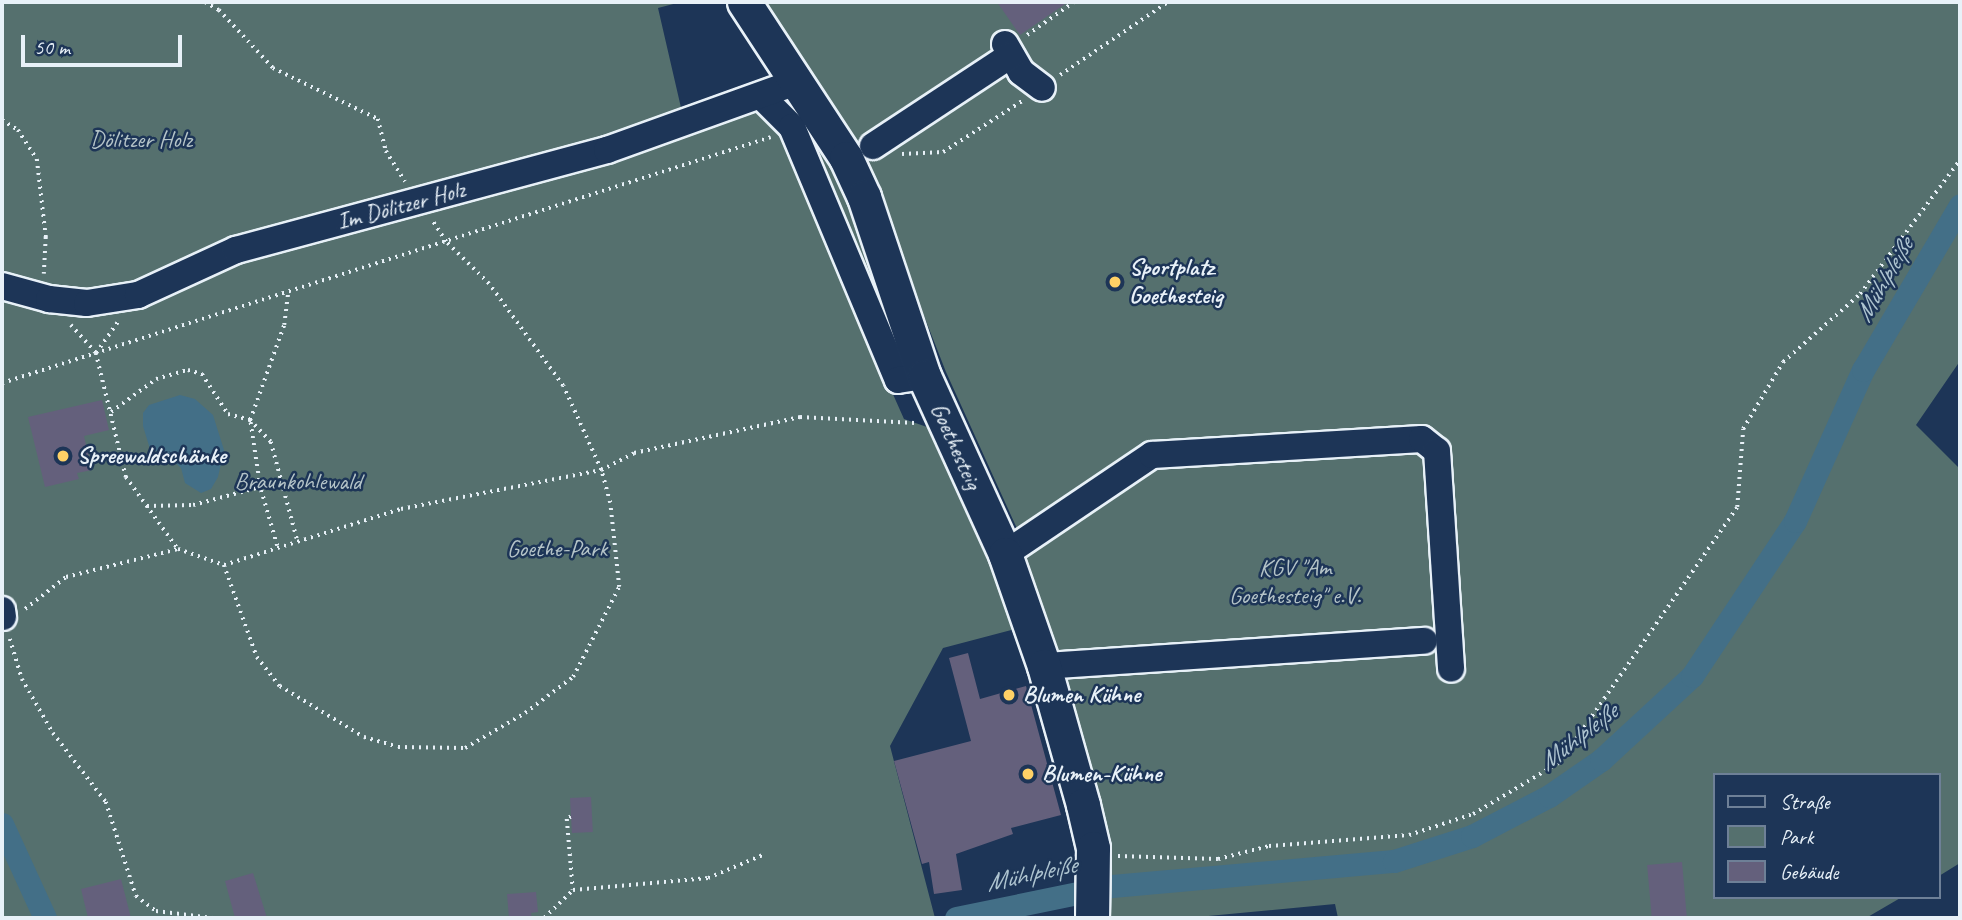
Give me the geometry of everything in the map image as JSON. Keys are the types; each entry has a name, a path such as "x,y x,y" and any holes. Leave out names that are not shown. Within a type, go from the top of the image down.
{"main road":[{"name":"Goethesteig","path":"744,2 799,81 864,197 924,376 1005,554 1044,666 1093,860 1092,918"}],"lane":[{"path":"873,146 1008,49 1021,72 1042,88"},
{"name":"Im Dölitzer Holz","path":"2,286 49,299 87,303 138,295 236,250 607,150 799,81"},
{"path":"761,96 792,127 898,380 924,376"},
{"path":"1005,554 1152,455 1422,439 1437,451 1451,669"},
{"path":"1044,666 1424,641"}],"path":[{"path":"205,2 219,10 273,68 378,119 386,151 446,242 489,284 563,386 601,470 619,587 573,677 525,713 465,748 398,747 363,737 281,686 257,657 224,565"},
{"path":"1008,49 1074,2"},
{"path":"873,146 911,157 943,152 1042,88 1166,2"},
{"path":"2,120 18,130 37,159 46,237 42,266 49,299 96,353 126,477 178,549"},
{"path":"2,383 446,242 792,127"},
{"path":"1093,860 1104,855 1167,861 1219,859 1269,846 1409,835 1473,814 1560,762 1737,506 1744,429 1783,362 1860,294 1960,160"},
{"path":"276,546 260,486 250,420 284,326 288,290"},
{"path":"111,412 156,379 188,370 202,374 228,414 250,420 271,442 297,538"},
{"path":"214,918 156,911 136,896 106,802 53,733 22,679 2,613 31,607 66,577 178,549 224,565 297,538 401,509 601,470 634,453 800,417 904,419 950,435"},
{"path":"146,506 193,505 260,486"},
{"path":"571,817 567,820 573,890"},
{"path":"544,918 573,890 708,878 765,854"}],"green space":[{"name":"Goethe-Park","path":"2,2 681,2 658,8 685,125 799,81 894,294 855,309 904,419 950,435 1030,625 943,648 890,746 935,918 2,918"},
{"name":"KGV \"Am Goethesteig\" e.V.","path":"760,2 1960,2 1960,361 1916,425 1960,469 1960,863 1941,875 1941,773 1714,773 1714,899 1899,899 1866,918 1338,918 1335,904 1187,918 1110,918 1112,886 1107,851 1019,533 946,372 854,137"}],"water":[{"path":"180,395 195,399 213,415 224,450 218,477 211,489 201,493 185,483 181,468 167,455 150,449 143,426 143,413 149,405"}],"building":[{"path":"997,2 1068,2 1020,35"},
{"name":"Spreewaldschänke","path":"102,400 109,430 84,436 92,470 77,473 79,479 45,487 28,417"},
{"path":"968,653 980,699 1026,686 1061,815 1011,828 1013,834 956,854 962,890 934,894 929,862 922,864 894,761 971,741 949,658"},
{"path":"591,797 593,832 572,833 570,798"},
{"path":"1682,862 1687,918 1652,918 1647,865"},
{"path":"253,873 267,918 235,918 225,881"},
{"path":"121,879 131,918 88,918 81,889"},
{"path":"536,892 538,912 531,913 532,918 509,918 507,894"}],"waterway":[{"name":"Mühlpleiße","path":"956,918 1112,886 1394,861 1472,836 1549,796 1601,760 1692,676 1795,521 1863,370 1960,205"},
{"path":"2,824 45,918"}],"place":[{"name":"Sportplatz Goethesteig","path":"1115,282"},
{"name":"Spreewaldschänke","path":"63,456"},
{"name":"Blumen Kühne","path":"1009,695"},
{"name":"Blumen-Kühne","path":"1028,774"}],"park label":[{"name":"Dölitzer Holz","path":"141,140"},
{"name":"Braunkohlewald","path":"298,482"}]}
